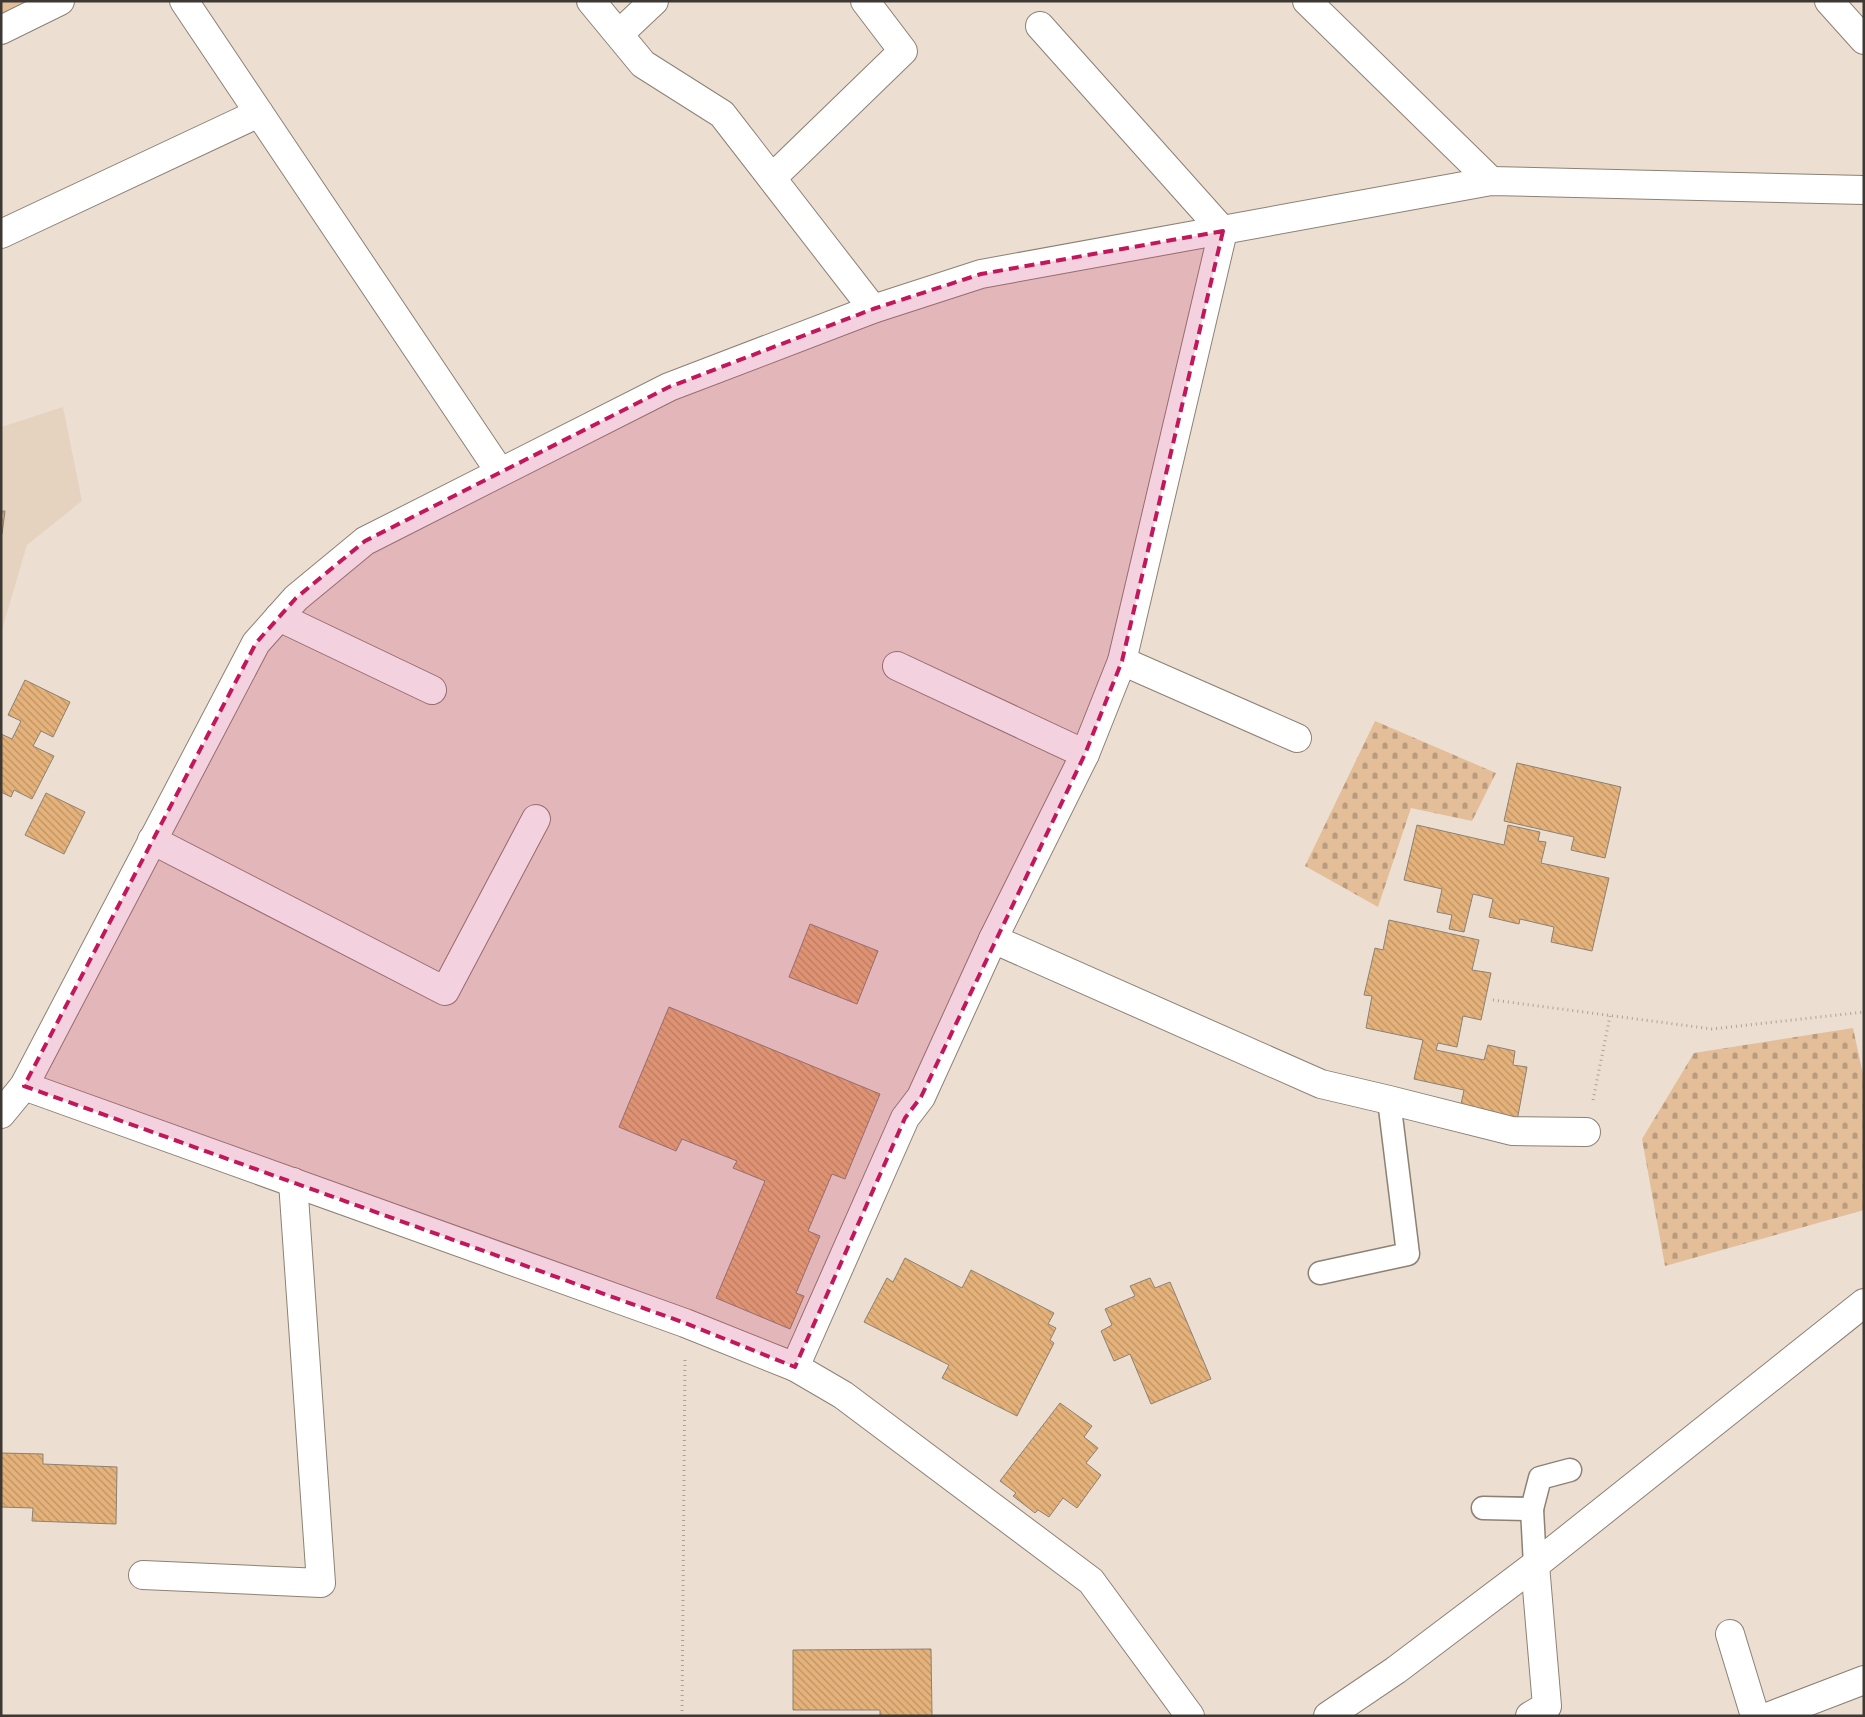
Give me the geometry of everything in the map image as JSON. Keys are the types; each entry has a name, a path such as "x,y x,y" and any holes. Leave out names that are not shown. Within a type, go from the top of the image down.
{"street":[{"path":"1,30 60,1"},
{"path":"184,1 500,472"},
{"path":"591,1 643,64 722,114 873,309"},
{"path":"619,34 654,1"},
{"path":"772,178 903,51 865,1"},
{"path":"1307,1 1491,181"},
{"path":"1829,1 1864,40"},
{"path":"1040,26 1223,231"},
{"path":"1,234 259,113"},
{"path":"1,1114 24,1086 256,643 296,598 365,541 669,387 873,309 981,274 1491,181 1864,190"},
{"path":"795,1367 905,1118 920,1097 993,939 1085,754 1122,661 1223,231"},
{"path":"279,617 432,690"},
{"path":"1122,661 1296,738"},
{"path":"897,666 1085,754"},
{"path":"152,840 445,991 536,819"},
{"path":"993,939 1321,1084 1512,1132 1586,1132"},
{"path":"24,1086 685,1323 795,1367 842,1395 1091,1581 1190,1716"},
{"path":"143,1575 321,1582 293,1182"},
{"path":"1328,1716 1396,1670 1535,1565 1864,1303"},
{"path":"1530,1716 1547,1706 1535,1565"},
{"path":"1730,1634 1755,1716"},
{"path":"1770,1716 1864,1680"}],"lane":[{"path":"1320,1273 1408,1254 1389,1100"},
{"path":"1535,1565 1532,1509 1540,1478 1570,1470"},
{"path":"1483,1508 1532,1509"}],"path":[{"path":"1493,1000 1712,1029 1864,1012"},
{"path":"1586,1132 1610,1016"},
{"path":"682,1716 685,1323"}],"highlighted area":[{"path":"1223,231 1122,661 1085,754 921,1097 905,1118 795,1367 685,1323 24,1086 256,643 296,598 365,541 669,387 873,309 981,274"}],"shaded area":[{"path":"63,407 82,501 27,545 1,633 1,427"}],"green space":[{"path":"1,1 40,1 1,19"},
{"path":"1375,721 1496,773 1472,821 1411,808 1378,907 1305,866"},
{"path":"1853,1028 1864,1079 1864,1210 1665,1266 1642,1139 1694,1053"}],"building":[{"path":"1,511 5,511 2,534 1,533"},
{"path":"25,680 70,702 53,737 41,731 33,746 54,756 32,799 14,790 11,797 1,792 1,734 12,739 21,721 8,715"},
{"path":"1517,763 1621,787 1605,858 1571,850 1574,837 1504,821"},
{"path":"46,793 85,812 64,854 25,835"},
{"path":"1417,825 1504,845 1508,825 1540,832 1538,841 1546,842 1541,863 1609,878 1592,951 1551,942 1554,927 1520,919 1519,924 1489,917 1493,899 1473,894 1464,932 1449,929 1452,915 1437,912 1442,889 1404,880"},
{"path":"1389,920 1479,940 1472,970 1491,973 1481,1020 1463,1016 1457,1047 1438,1043 1436,1050 1484,1060 1488,1045 1515,1051 1513,1065 1527,1067 1517,1121 1460,1109 1464,1090 1414,1079 1423,1040 1366,1028 1372,996 1364,995 1375,948 1383,950"},
{"path":"810,924 878,951 857,1004 789,977"},
{"path":"669,1007 880,1094 845,1179 832,1174 808,1231 820,1236 796,1293 804,1296 790,1329 716,1298 765,1181 733,1168 737,1161 682,1139 676,1151 619,1127"},
{"path":"905,1258 962,1288 971,1270 1054,1313 1048,1324 1056,1328 1050,1340 1054,1343 1017,1416 942,1378 949,1365 864,1322 887,1278 893,1282"},
{"path":"1150,1278 1155,1288 1170,1282 1211,1379 1151,1404 1130,1354 1114,1361 1101,1331 1112,1325 1105,1309 1135,1296 1130,1286"},
{"path":"1060,1403 1092,1426 1084,1437 1098,1448 1086,1463 1101,1475 1077,1508 1063,1498 1049,1517 1038,1510 1035,1513 1013,1496 1016,1493 1000,1481"},
{"path":"1,1453 43,1454 43,1464 117,1467 116,1524 32,1521 33,1508 1,1507"},
{"path":"931,1649 932,1716 880,1716 880,1710 793,1710 793,1650"}]}
